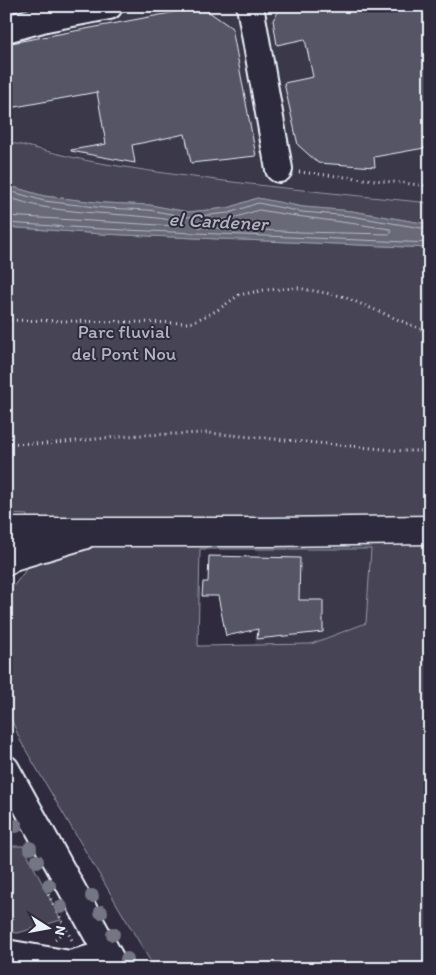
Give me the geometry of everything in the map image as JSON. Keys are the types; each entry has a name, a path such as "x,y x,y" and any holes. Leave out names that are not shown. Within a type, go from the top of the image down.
{"main road":[{"path":"6,532 430,530"}],"street":[{"path":"6,29 46,18 109,6"},
{"path":"250,6 279,169"},
{"path":"6,562 13,557 100,532"},
{"path":"6,769 111,961 70,964 6,953"}],"path":[{"path":"279,169 333,177 430,186"},
{"path":"6,320 190,323 216,310 239,294 298,288 342,296 430,333"},
{"path":"6,444 44,444 139,434 209,433 430,452"}],"shaded area":[{"path":"6,6 430,6 430,203 209,179 104,164 37,147 6,142"},
{"path":"258,549 371,549 366,623 312,644 255,645"}],"green space":[{"path":"6,142 94,162 187,176 430,203 430,221 422,223 352,211 303,207 257,198 228,208 188,212 150,205 104,203 44,196 6,185"},
{"name":"Parc fluvial del Pont Nou","path":"6,227 102,234 430,248 430,969 155,969 21,742 6,707 6,596 25,571 27,515 6,514","holes":["200,549 371,549 366,623 311,644 198,646"]},
{"path":"6,846 23,846 61,920 18,933 6,932"}],"water":[{"name":"el Cardener","path":"6,185 44,196 104,203 150,205 188,212 228,208 257,198 303,207 352,211 422,223 430,221 430,248 102,234 6,227"}],"building":[{"path":"282,6 430,6 430,147 374,157 375,167 318,163 298,145 284,83 313,77 305,39 277,45 273,20"},
{"path":"202,7 232,28 256,156 191,163 185,134 132,145 135,163 71,151 106,144 97,92 10,108 6,79 6,44"},
{"path":"209,556 300,558 299,600 323,600 323,632 257,639 258,629 226,636 218,596 202,596 203,582 208,582"}]}
